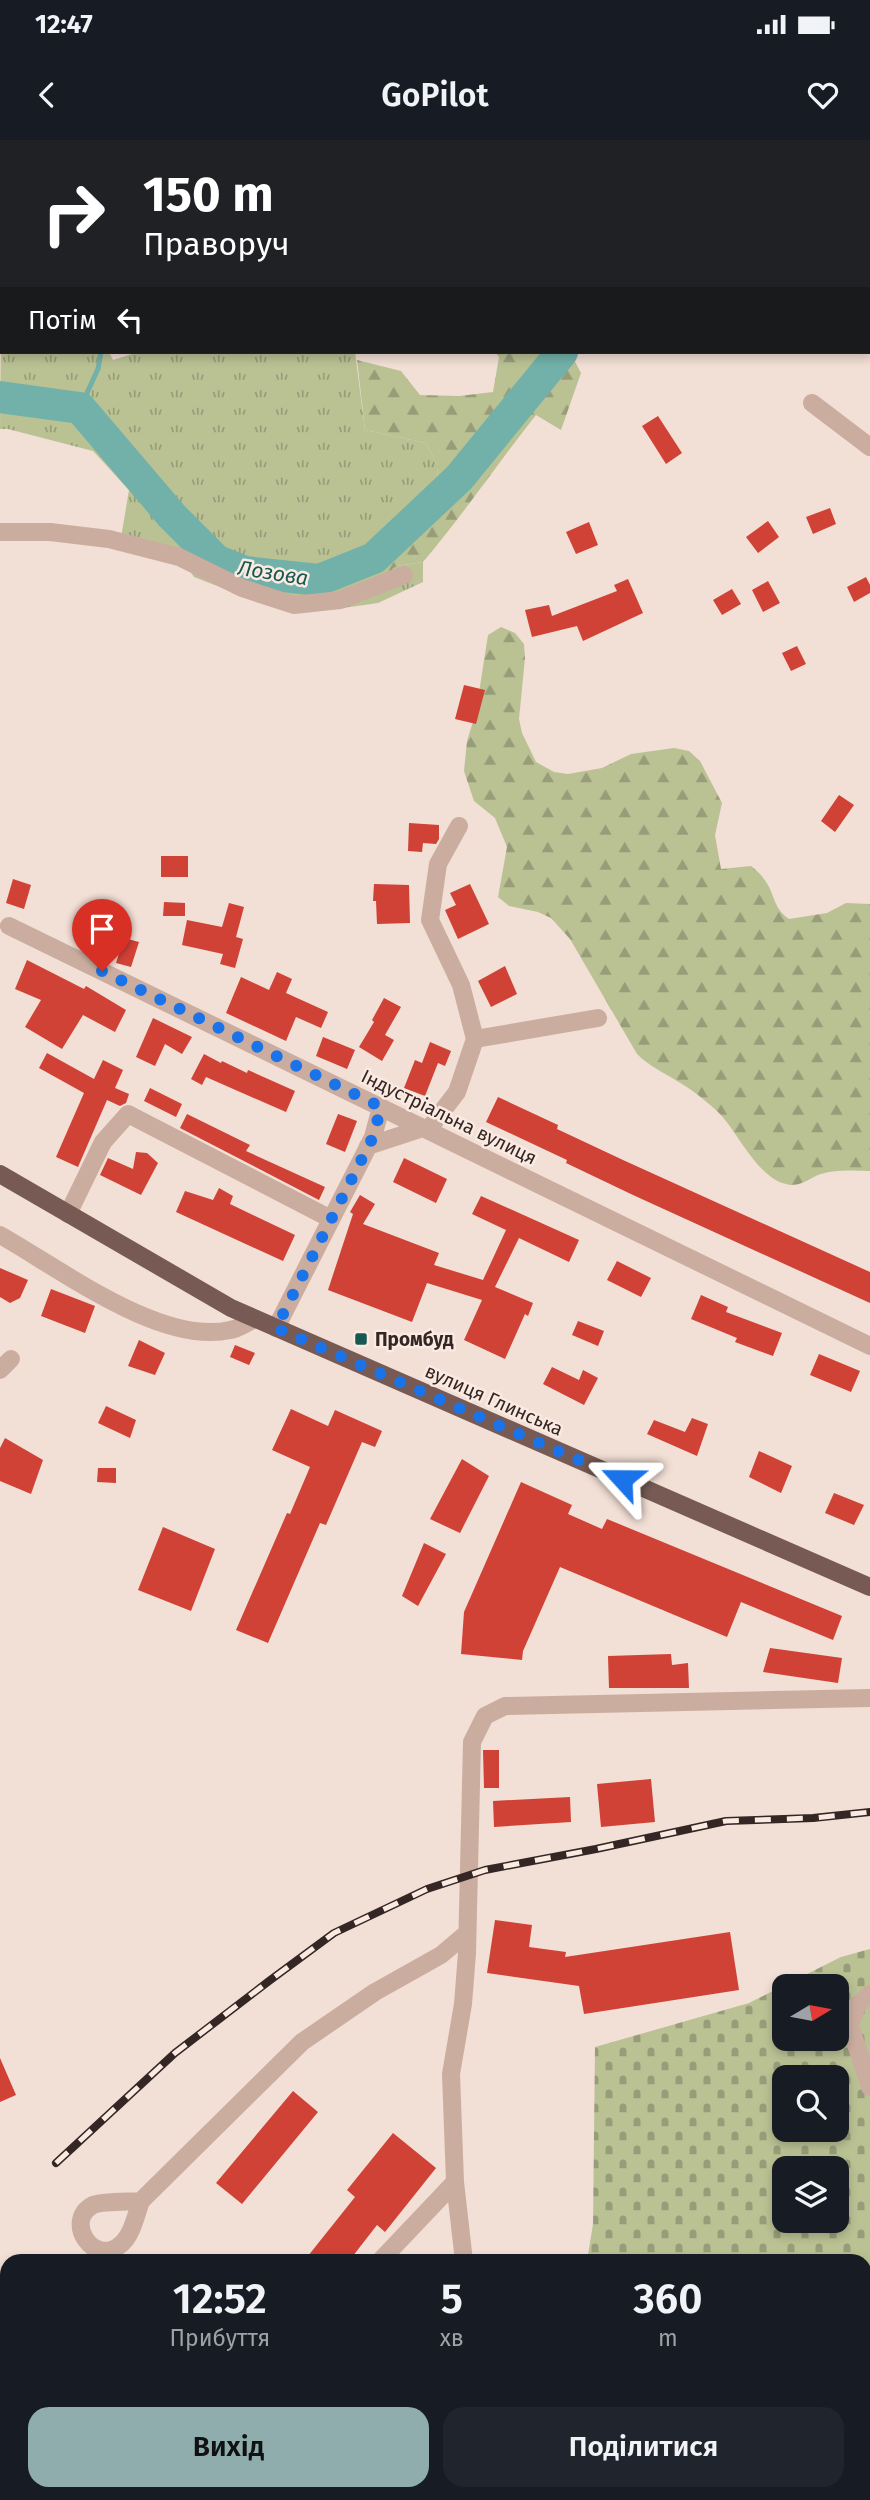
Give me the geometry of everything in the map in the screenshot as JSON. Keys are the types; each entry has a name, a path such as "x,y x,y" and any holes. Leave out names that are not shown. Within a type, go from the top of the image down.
{"main road":[{"name":"вулиця Глинська","path":"0,1174 231,1308 870,1587"}],"street":[{"path":"812,403 870,447"},
{"path":"0,532 50,532 109,538 179,556 242,588 294,605 340,600 404,575"},
{"path":"368,1146 425,1129 457,1092 475,1039 461,985 430,920 438,864 459,826"},
{"name":"Індустріальна вулиця","path":"9,926 870,1346"},
{"path":"475,1039 598,1018"},
{"path":"276,1328 368,1146 381,1107"},
{"path":"68,1214 103,1142 128,1114 331,1219"},
{"path":"0,1235 132,1314 193,1331 231,1330 255,1319"},
{"path":"463,2254 455,2182 452,2074 463,2004 472,1742 485,1716 505,1706 870,1698"},
{"path":"141,2202 302,2042 375,1992 441,1955 467,1933"},
{"path":"870,1994 857,2005 850,2026 870,2087"},
{"path":"387,2254 455,2182"}],"green space":[{"path":"1,354 110,354 113,360 132,354 355,354 365,430 426,443 438,466 437,486 389,524 397,566 423,562 423,582 378,603 343,608 251,599 194,577 187,567 119,550 129,490 93,451 0,429"},
{"path":"497,354 571,354 581,373 561,430 536,415 423,562 397,566 376,578 368,551 389,524 437,486 438,466 426,443 365,430 357,360 401,371 420,395 459,396 493,392 499,357"},
{"path":"501,627 515,633 524,644 519,719 522,733 536,762 554,772 568,774 602,768 631,754 674,748 689,751 700,761 722,803 715,835 721,869 751,866 763,877 780,910 789,919 827,913 846,903 870,904 870,1171 827,1172 800,1184 791,1185 770,1176 715,1109 637,1054 570,939 551,918 538,912 509,906 498,897 507,847 495,818 474,801 464,771 467,741 476,712 488,635"},
{"path":"870,1949 870,2254 588,2254 593,2224 595,2047 749,2003 772,1992 772,2051 849,2051 849,1974 807,1974 841,1957"}],"building":[{"path":"658,416 682,453 666,464 642,426"},
{"path":"830,508 836,524 813,534 806,517"},
{"path":"768,521 779,537 758,553 746,537"},
{"path":"589,522 598,545 576,554 566,532"},
{"path":"866,577 870,593 854,602 847,587"},
{"path":"628,579 643,613 583,641 577,626 532,637 525,610 549,605 552,616 617,591 614,585"},
{"path":"768,581 780,603 763,612 752,590"},
{"path":"732,589 741,604 722,615 713,600"},
{"path":"797,646 806,664 791,671 782,653"},
{"path":"464,685 485,690 476,724 455,719"},
{"path":"839,795 854,805 835,832 821,821"},
{"path":"409,823 439,825 439,839 436,844 423,843 422,852 408,851"},
{"path":"161,856 188,856 188,877 161,877"},
{"path":"13,879 31,885 24,909 6,903"},
{"path":"374,884 409,885 410,923 377,924 376,901 373,901"},
{"path":"470,884 489,924 458,939 445,910 456,905 450,893"},
{"path":"164,902 185,903 185,916 163,916"},
{"path":"229,903 244,907 236,937 243,939 235,968 220,964 223,954 182,945 187,920 222,927"},
{"path":"98,917 123,928 115,945 90,934"},
{"path":"124,938 139,942 131,967 116,963"},
{"path":"27,960 84,989 86,986 126,1010 115,1032 83,1015 62,1049 25,1027 41,1000 15,989"},
{"path":"505,966 517,994 491,1007 478,981"},
{"path":"277,972 292,979 286,993 328,1012 321,1028 296,1017 286,1041 226,1013 241,977 269,990"},
{"path":"384,998 401,1007 385,1035 394,1040 382,1061 359,1047"},
{"path":"153,1018 192,1037 182,1054 165,1044 155,1066 136,1057"},
{"path":"323,1037 355,1050 347,1069 316,1056"},
{"path":"430,1042 451,1051 445,1066 438,1063 425,1096 404,1088 415,1060 422,1063"},
{"path":"47,1053 94,1079 103,1060 123,1070 115,1088 129,1094 126,1103 120,1106 107,1100 78,1167 56,1157 84,1093 39,1068"},
{"path":"204,1054 295,1091 286,1112 206,1077 202,1085 191,1079"},
{"path":"150,1088 182,1104 176,1117 144,1101"},
{"path":"498,1097 558,1125 557,1129 870,1272 870,1303 633,1195 486,1122"},
{"path":"187,1114 250,1145 246,1151 325,1187 319,1200 180,1128"},
{"path":"338,1114 357,1121 345,1152 326,1144"},
{"path":"136,1152 147,1153 158,1163 141,1195 100,1175 108,1158 133,1169"},
{"path":"404,1158 447,1179 436,1203 393,1182"},
{"path":"219,1188 233,1196 230,1204 295,1235 283,1261 176,1212 185,1191 213,1200"},
{"path":"360,1195 375,1204 363,1224 439,1253 434,1265 483,1280 506,1230 472,1214 481,1196 579,1240 569,1262 519,1238 495,1287 533,1303 528,1316 525,1314 505,1359 464,1340 482,1300 427,1283 412,1322 328,1290 353,1214 350,1212"},
{"path":"617,1261 651,1278 641,1297 607,1280"},
{"path":"0,1268 28,1280 20,1298 10,1303 0,1297"},
{"path":"51,1289 95,1306 85,1333 41,1316"},
{"path":"701,1295 728,1307 726,1312 782,1333 773,1356 735,1342 737,1338 691,1319"},
{"path":"578,1321 604,1331 598,1346 572,1335"},
{"path":"139,1340 165,1353 155,1375 128,1366"},
{"path":"235,1345 255,1353 249,1365 230,1357"},
{"path":"819,1354 860,1371 851,1392 810,1375"},
{"path":"552,1367 579,1380 583,1370 598,1378 584,1405 543,1384"},
{"path":"106,1406 136,1420 130,1438 98,1423"},
{"path":"291,1409 328,1426 335,1410 382,1431 375,1447 362,1442 326,1525 320,1523 268,1643 236,1630 310,1467 272,1450"},
{"path":"692,1418 708,1424 697,1456 647,1434 654,1420 685,1432"},
{"path":"5,1438 43,1460 31,1494 0,1481 0,1448"},
{"path":"759,1451 792,1466 781,1493 749,1477"},
{"path":"462,1459 489,1476 460,1533 430,1519"},
{"path":"98,1468 116,1468 116,1483 97,1482"},
{"path":"521,1482 572,1505 568,1514 602,1529 607,1519 842,1616 833,1640 741,1602 727,1637 560,1567 523,1651 522,1660 461,1654 464,1612"},
{"path":"834,1493 864,1505 854,1525 825,1513"},
{"path":"163,1527 215,1549 191,1611 138,1590"},
{"path":"424,1543 446,1554 418,1606 402,1596"},
{"path":"770,1648 842,1658 838,1683 763,1672"},
{"path":"671,1654 672,1665 688,1663 689,1688 609,1688 608,1656"},
{"path":"483,1750 499,1750 499,1788 484,1788"},
{"path":"651,1779 655,1822 601,1827 597,1784"},
{"path":"570,1797 571,1822 494,1827 493,1801"},
{"path":"495,1920 532,1925 529,1947 566,1952 565,1957 730,1932 739,1990 584,2014 579,1986 487,1973"},
{"path":"0,2058 16,2095 0,2102"},
{"path":"293,2091 318,2112 242,2204 216,2183"},
{"path":"393,2133 436,2168 385,2232 377,2225 354,2254 310,2254 355,2197 347,2190"}],"waterway":[{"path":"80,408 98,369 101,354"},
{"name":"Лозова","path":"0,397 80,408 172,516 217,561 245,572 319,580 374,558 459,478 560,354"}],"railway":[{"path":"56,2163 175,2053 269,1981 334,1933 427,1889 485,1870 726,1821 813,1818 870,1812"}],"place":[{"name":"Промбуд","path":"361,1339"}],"route":[{"path":"102,971 381,1107 373,1137 276,1328 622,1479"}]}
